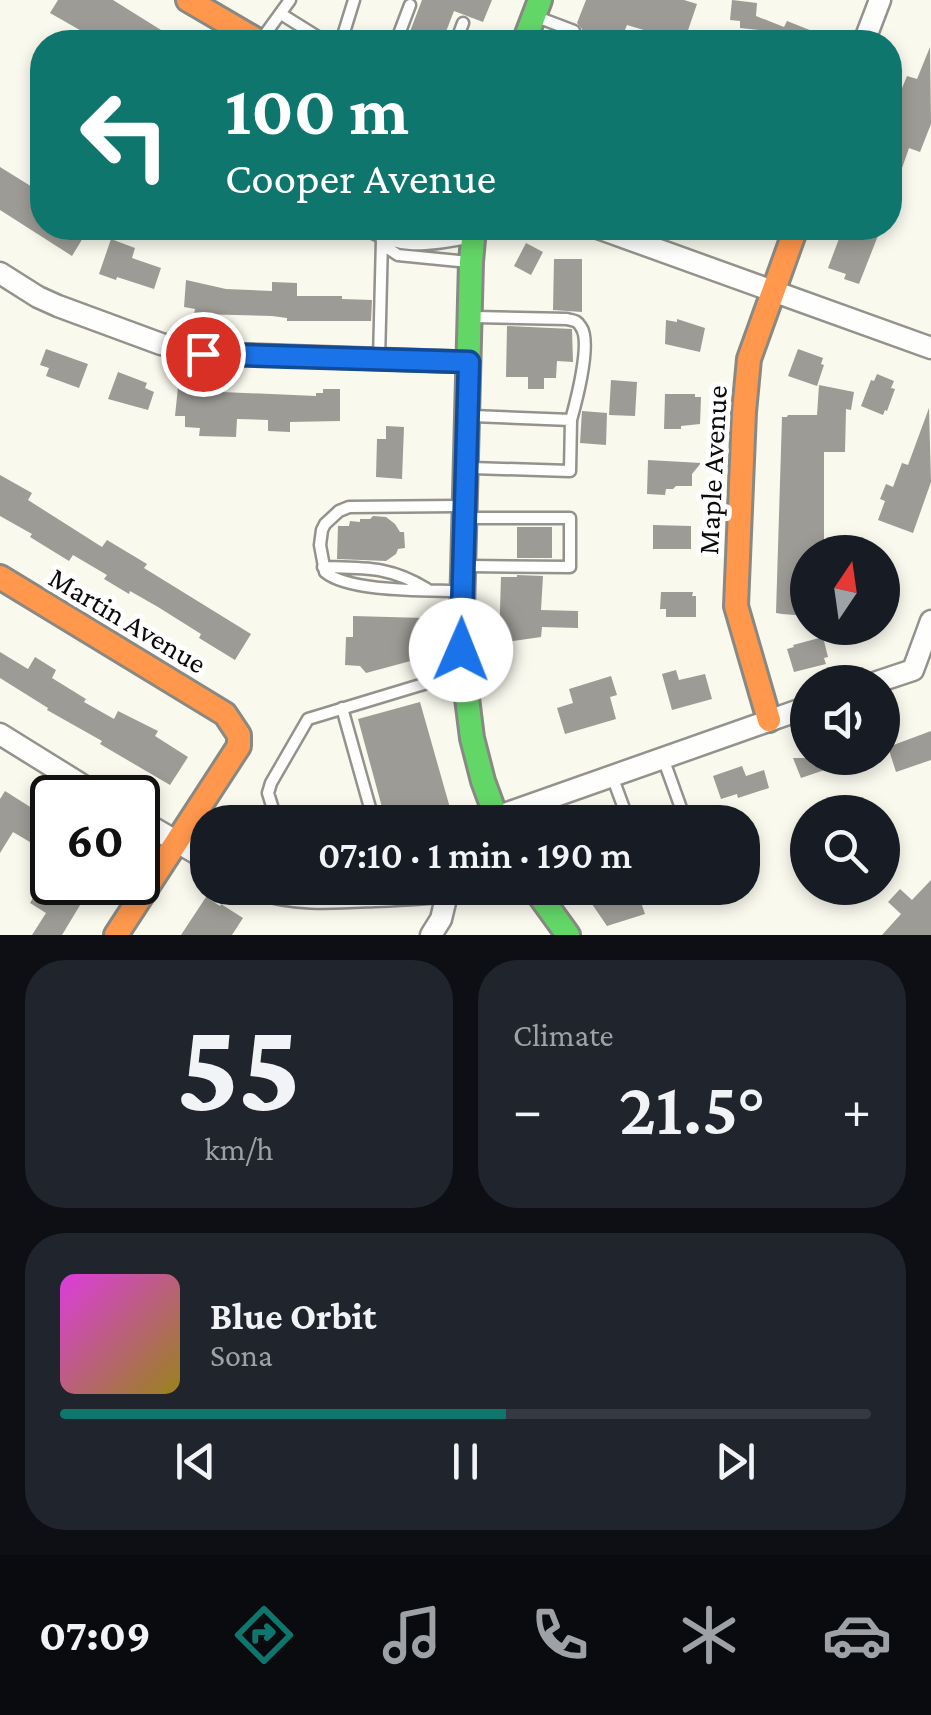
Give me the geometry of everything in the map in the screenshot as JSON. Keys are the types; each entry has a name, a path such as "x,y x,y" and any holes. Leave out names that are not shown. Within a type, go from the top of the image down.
{"street":[{"path":"188,0 239,30"},
{"path":"869,30 880,0"},
{"path":"472,240 462,680 476,756 492,805"},
{"path":"631,240 931,348"},
{"name":"Maple Avenue","path":"769,720 736,606 735,584 750,360 792,240"},
{"path":"0,272 58,306 203,354 469,362"},
{"name":"Martin Avenue","path":"0,576 225,714 239,735 239,746 231,761 175,842"},
{"path":"900,674 913,670 931,621"},
{"path":"536,805 790,713"},
{"path":"0,734 66,775"},
{"path":"160,832 190,850"},
{"path":"116,935 175,842"},
{"path":"431,935 447,905"},
{"path":"546,905 568,935"}],"lane":[{"path":"269,30 290,0"},
{"path":"345,30 354,0"},
{"path":"401,30 410,5"},
{"path":"537,8 572,30"},
{"path":"281,14 307,30"},
{"path":"460,30 463,23"},
{"path":"379,360 382,240"},
{"path":"383,240 398,255 470,262"},
{"path":"386,240 434,244 447,240"},
{"path":"466,468 570,472 571,420 580,388 585,335 580,325 567,318 470,317"},
{"path":"468,416 571,420"},
{"path":"462,566 570,567 570,518 349,508 339,511 322,530 324,572 340,582 462,591"},
{"path":"323,567 381,569 429,590"},
{"path":"272,805 268,793 271,783 308,719 427,683 462,680"},
{"path":"342,708 369,805"},
{"path":"663,757 680,805"},
{"path":"612,776 623,805"}],"building":[{"path":"58,0 113,0 161,30 80,30 50,13"},
{"path":"422,0 492,0 483,22 454,11 447,30 411,30"},
{"path":"586,0 684,0 697,4 688,30 644,30 627,25 625,30 582,30 577,23"},
{"path":"732,0 757,3 756,16 784,27 787,21 810,30 740,28 740,21 730,20"},
{"path":"930,47 931,124 920,152 909,148 902,168 902,88 907,76 917,79"},
{"path":"0,167 30,186 30,229 0,210"},
{"path":"47,240 82,240 72,256"},
{"path":"111,240 135,248 132,258 161,268 154,289 99,274"},
{"path":"838,240 876,240 859,284 828,268"},
{"path":"526,243 543,252 531,275 514,266"},
{"path":"554,259 582,259 582,312 553,310"},
{"path":"186,280 226,289 272,291 272,282 297,283 297,296 372,300 371,321 287,321 272,316 194,314 195,309 184,307"},
{"path":"677,319 705,328 700,352 665,344 666,320"},
{"path":"507,326 572,329 573,362 557,361 556,378 544,378 544,389 528,389 528,377 506,377"},
{"path":"46,349 88,364 79,388 46,376 49,368 40,365"},
{"path":"798,349 823,358 817,386 788,376"},
{"path":"118,372 147,383 145,388 154,392 148,410 108,399"},
{"path":"877,374 894,381 891,388 895,389 883,415 861,406"},
{"path":"611,380 637,382 635,416 609,415"},
{"path":"819,385 854,392 851,410 846,409 845,452 824,452 824,535 790,535 790,614 776,613 782,417 817,415"},
{"path":"178,387 316,396 323,389 340,389 340,421 290,422 290,432 268,431 268,420 237,419 236,437 199,436 200,428 185,427 185,416 175,416"},
{"path":"665,394 701,397 700,424 664,429"},
{"path":"929,408 931,482 913,533 878,520 885,501 880,499 886,484 893,487 902,463 908,465"},
{"path":"582,411 607,413 606,445 580,443"},
{"path":"386,426 404,427 402,479 376,477 377,439 386,439"},
{"path":"648,460 701,463 692,474 692,486 666,489 665,495 647,494"},
{"path":"0,475 32,493 28,500 102,547 107,540 147,564 144,568 251,634 235,660 158,607 104,579 107,575 73,555 69,561 0,516"},
{"path":"373,516 386,517 404,532 405,548 398,549 386,561 337,559 338,526 349,526 350,521 360,522"},
{"path":"653,525 691,526 691,549 653,549"},
{"path":"517,527 552,527 552,558 517,558"},
{"path":"543,576 541,610 578,611 578,628 542,627 541,637 499,643 501,577"},
{"path":"661,592 693,592 696,617 666,617 666,609 660,609"},
{"path":"353,616 424,618 423,654 418,654 418,659 366,673 360,666 345,665 346,637 353,637"},
{"path":"825,645 826,664 792,665 787,649"},
{"path":"0,652 28,669 35,657 56,670 52,678 86,699 84,702 114,719 118,711 158,731 155,736 188,757 170,785 160,775 153,775 100,744 102,741 0,678"},
{"path":"676,670 679,680 705,674 712,699 672,710 662,674"},
{"path":"611,676 617,695 610,697 616,719 565,734 557,708 573,703 569,689"},
{"path":"420,702 449,805 381,805 358,719"},
{"path":"931,731 931,760 900,771 900,743"},
{"path":"742,766 746,776 764,770 769,788 721,799 713,776"},
{"path":"5,791 30,807 30,842 13,832 0,853 0,799"},
{"path":"931,880 931,935 882,935 901,914 891,905 900,905 900,889 912,900"},
{"path":"33,905 80,905 62,935 32,935 46,913"},
{"path":"201,905 223,905 243,918 232,935 181,935"},
{"path":"593,905 642,905 645,914 607,926"}],"traffic: fast":[{"path":"529,30 540,0"},
{"path":"473,240 461,650 472,738 492,805"},
{"path":"546,905 568,935"}],"traffic: slow":[{"path":"188,0 239,30"},
{"path":"769,720 736,606 744,412 749,359 792,240"},
{"path":"0,577 225,714 239,735 239,746 116,935"}],"route":[{"path":"203,354 469,362 461,650"}]}
